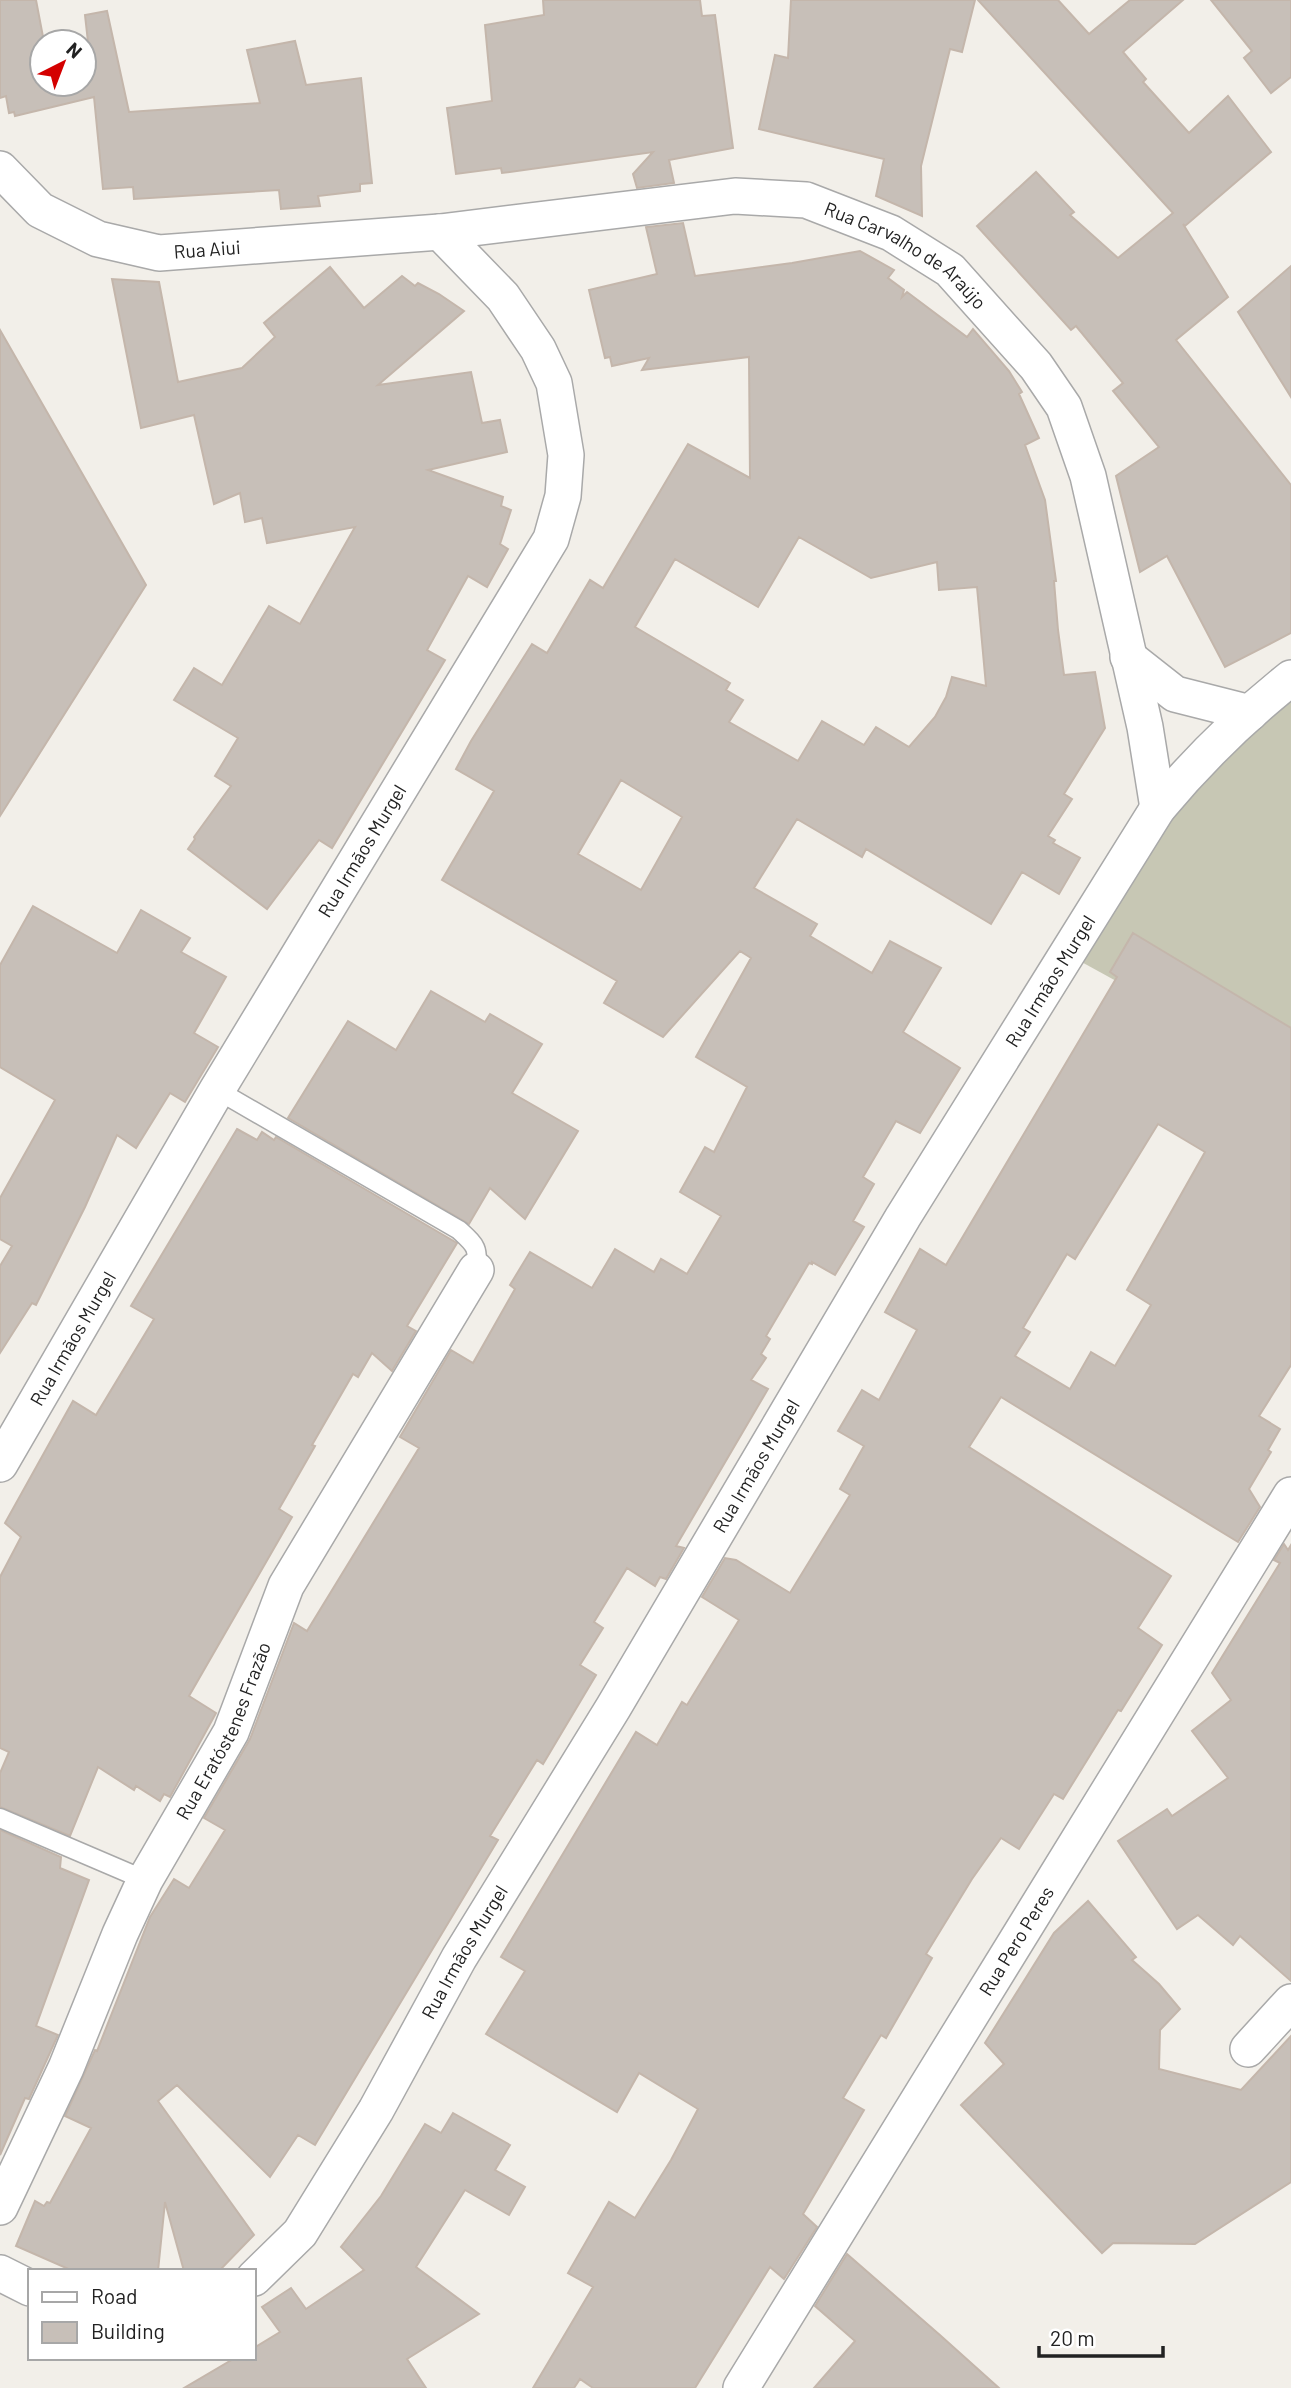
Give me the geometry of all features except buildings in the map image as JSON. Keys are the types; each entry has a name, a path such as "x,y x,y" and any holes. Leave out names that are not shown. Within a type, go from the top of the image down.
{"street":[{"name":"Rua Aiui","path":"0,169 40,210 97,239 159,253 440,232"},
{"name":"Rua Carvalho de Araújo","path":"440,232 735,196 806,200 891,233 950,270 1036,366 1064,407 1088,476 1145,727 1158,808"},
{"name":"Rua Irmãos Murgel","path":"0,1464 217,1090 551,539 563,496 566,455 554,383 543,360 503,297 440,232"},
{"path":"1128,657 1175,694 1250,713"},
{"name":"Rua Irmãos Murgel","path":"256,2276 300,2233 363,2132 459,1958 613,1708 903,1217 1158,808 1191,769 1291,678"},
{"name":"Rua Eratóstenes Frazão","path":"0,2207 66,2067 145,1880 231,1732 286,1587 476,1270"},
{"name":"Rua Pero Peres","path":"740,2388 1291,1495"},
{"path":"1248,2049 1291,2002"},
{"path":"0,2273 28,2287"}],"lane":[{"path":"217,1090 458,1230 472,1242 478,1253 476,1270"},
{"path":"0,1818 145,1880"}],"shaded area":[{"path":"1291,678 1291,1077 1067,954 1191,769"}]}
